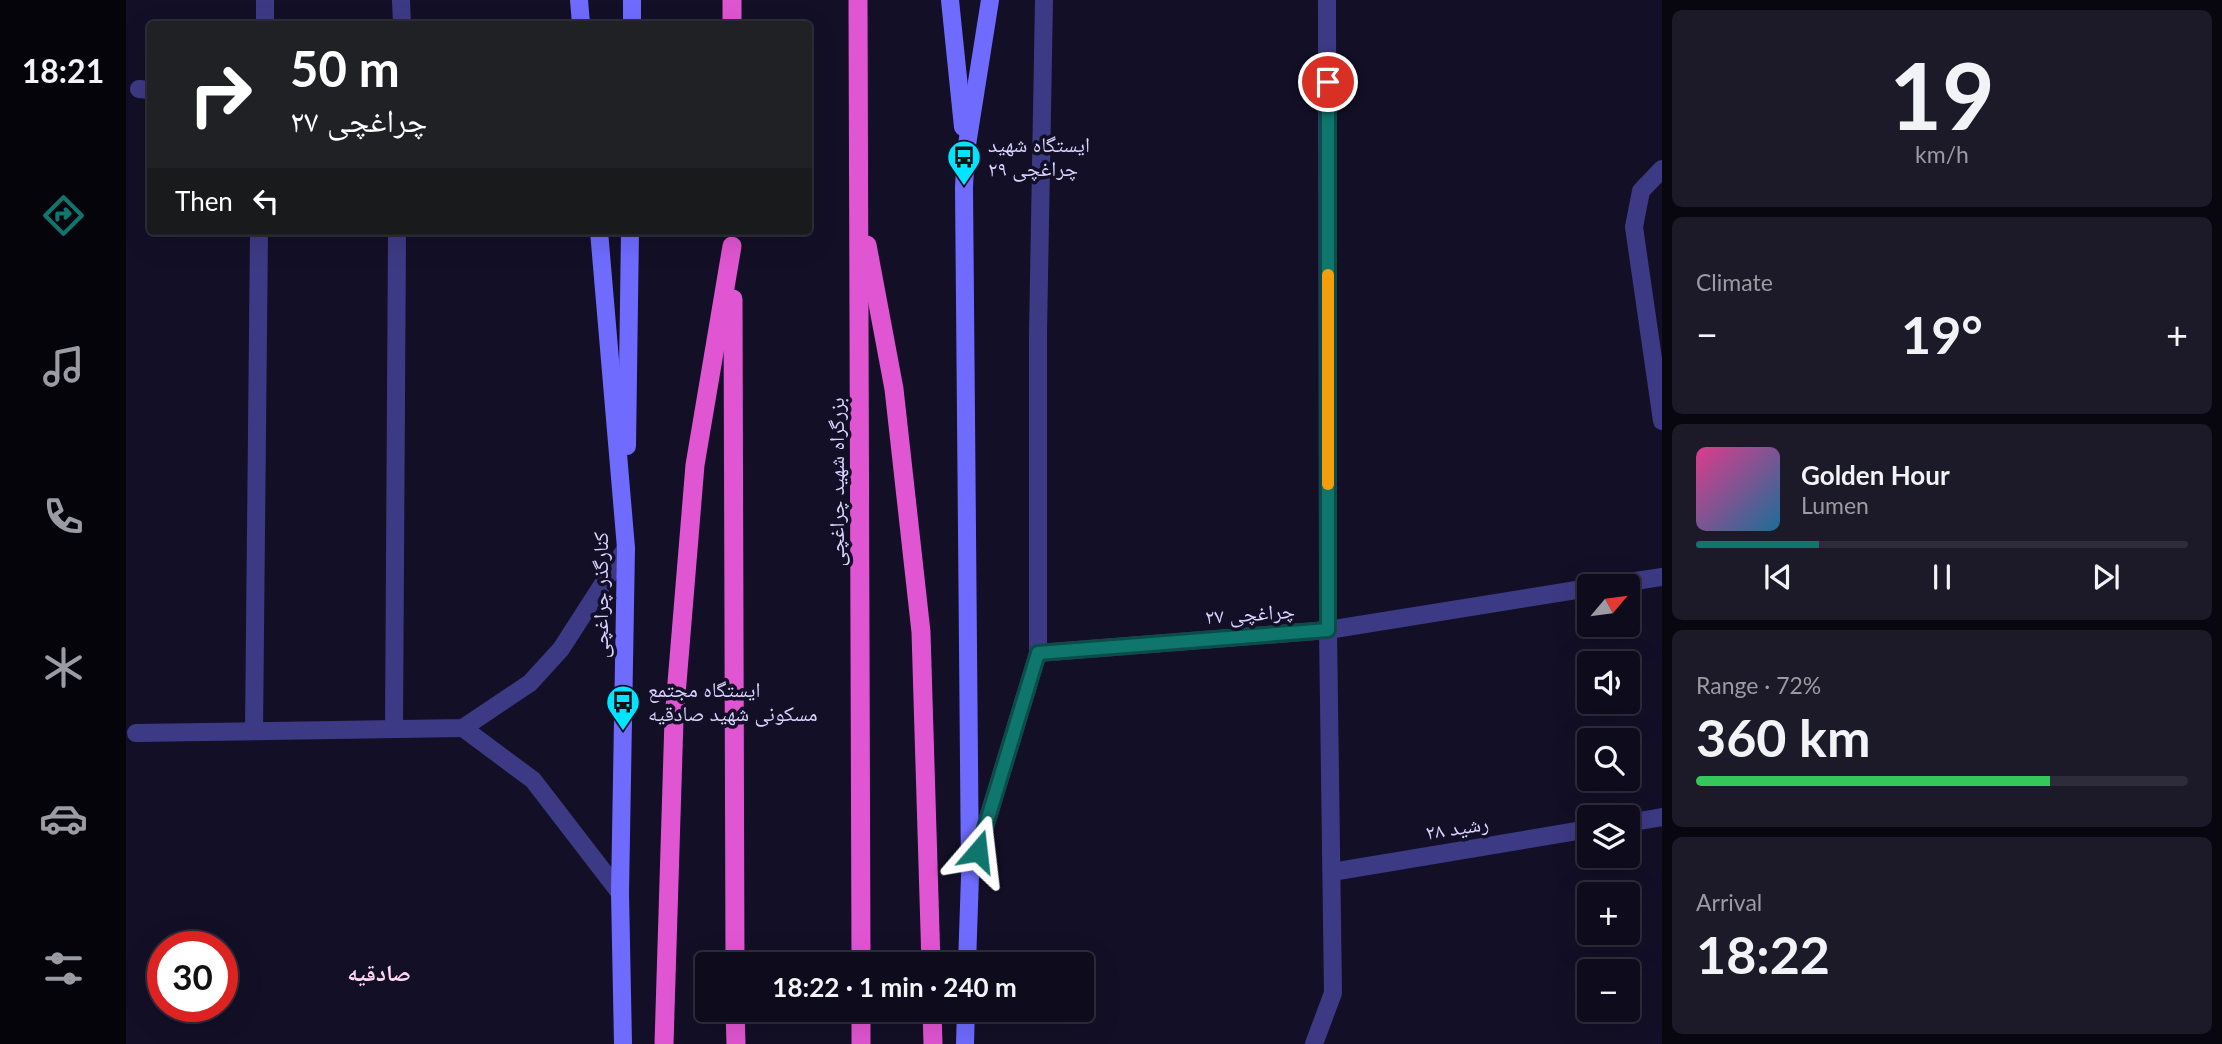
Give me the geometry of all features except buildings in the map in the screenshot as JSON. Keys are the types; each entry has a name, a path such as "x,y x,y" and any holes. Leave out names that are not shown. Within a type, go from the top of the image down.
{"highway":[{"path":"732,0 732,21"},
{"name":"بزرگراه شهید چراغچی","path":"858,0 861,952"},
{"path":"858,195 894,389 921,632 931,952"},
{"path":"732,238 735,952"},
{"path":"664,1044 674,719 695,465 732,238"},
{"path":"735,1022 736,1044"},
{"path":"861,1022 861,1044"},
{"path":"932,1022 933,1044"}],"main road":[{"path":"579,0 581,21"},
{"path":"632,0 632,21"},
{"path":"950,0 966,151"},
{"path":"967,952 970,877 964,201 966,151 990,0"},
{"name":"کنارگذر چراغچی","path":"599,235 626,548 620,893 623,1044"},
{"path":"626,548 629,235"},
{"path":"965,1044 966,1022"}],"street":[{"path":"265,0 265,21"},
{"path":"401,0 402,21"},
{"path":"970,877 1038,653 1038,333 1044,0"},
{"path":"1314,1044 1333,993 1328,630 1328,0"},
{"path":"1662,169 1641,191 1634,227 1662,421"},
{"path":"254,731 259,235"},
{"path":"394,729 397,235"},
{"path":"136,733 463,728 530,683 561,649 626,548"},
{"path":"1640,580 1662,577"},
{"name":"چراغچی ۲۷","path":"1038,653 1328,630 1577,591"},
{"path":"463,728 533,780 620,893"},
{"path":"1640,821 1662,817"},
{"name":"رشید ۲۸","path":"1332,872 1577,831"}],"slow traffic":[{"path":"1328,275 1328,484"}],"place":[{"name":"ایستگاه شهید چراغچی ۲۹","path":"964,187"},
{"name":"ایستگاه مجتمع مسکونی شهید صادقیه","path":"623,732"}],"district":[{"name":"صادقیه","path":"379,973"}],"route":[{"path":"978,851 1038,653 1328,630 1328,82"}]}
